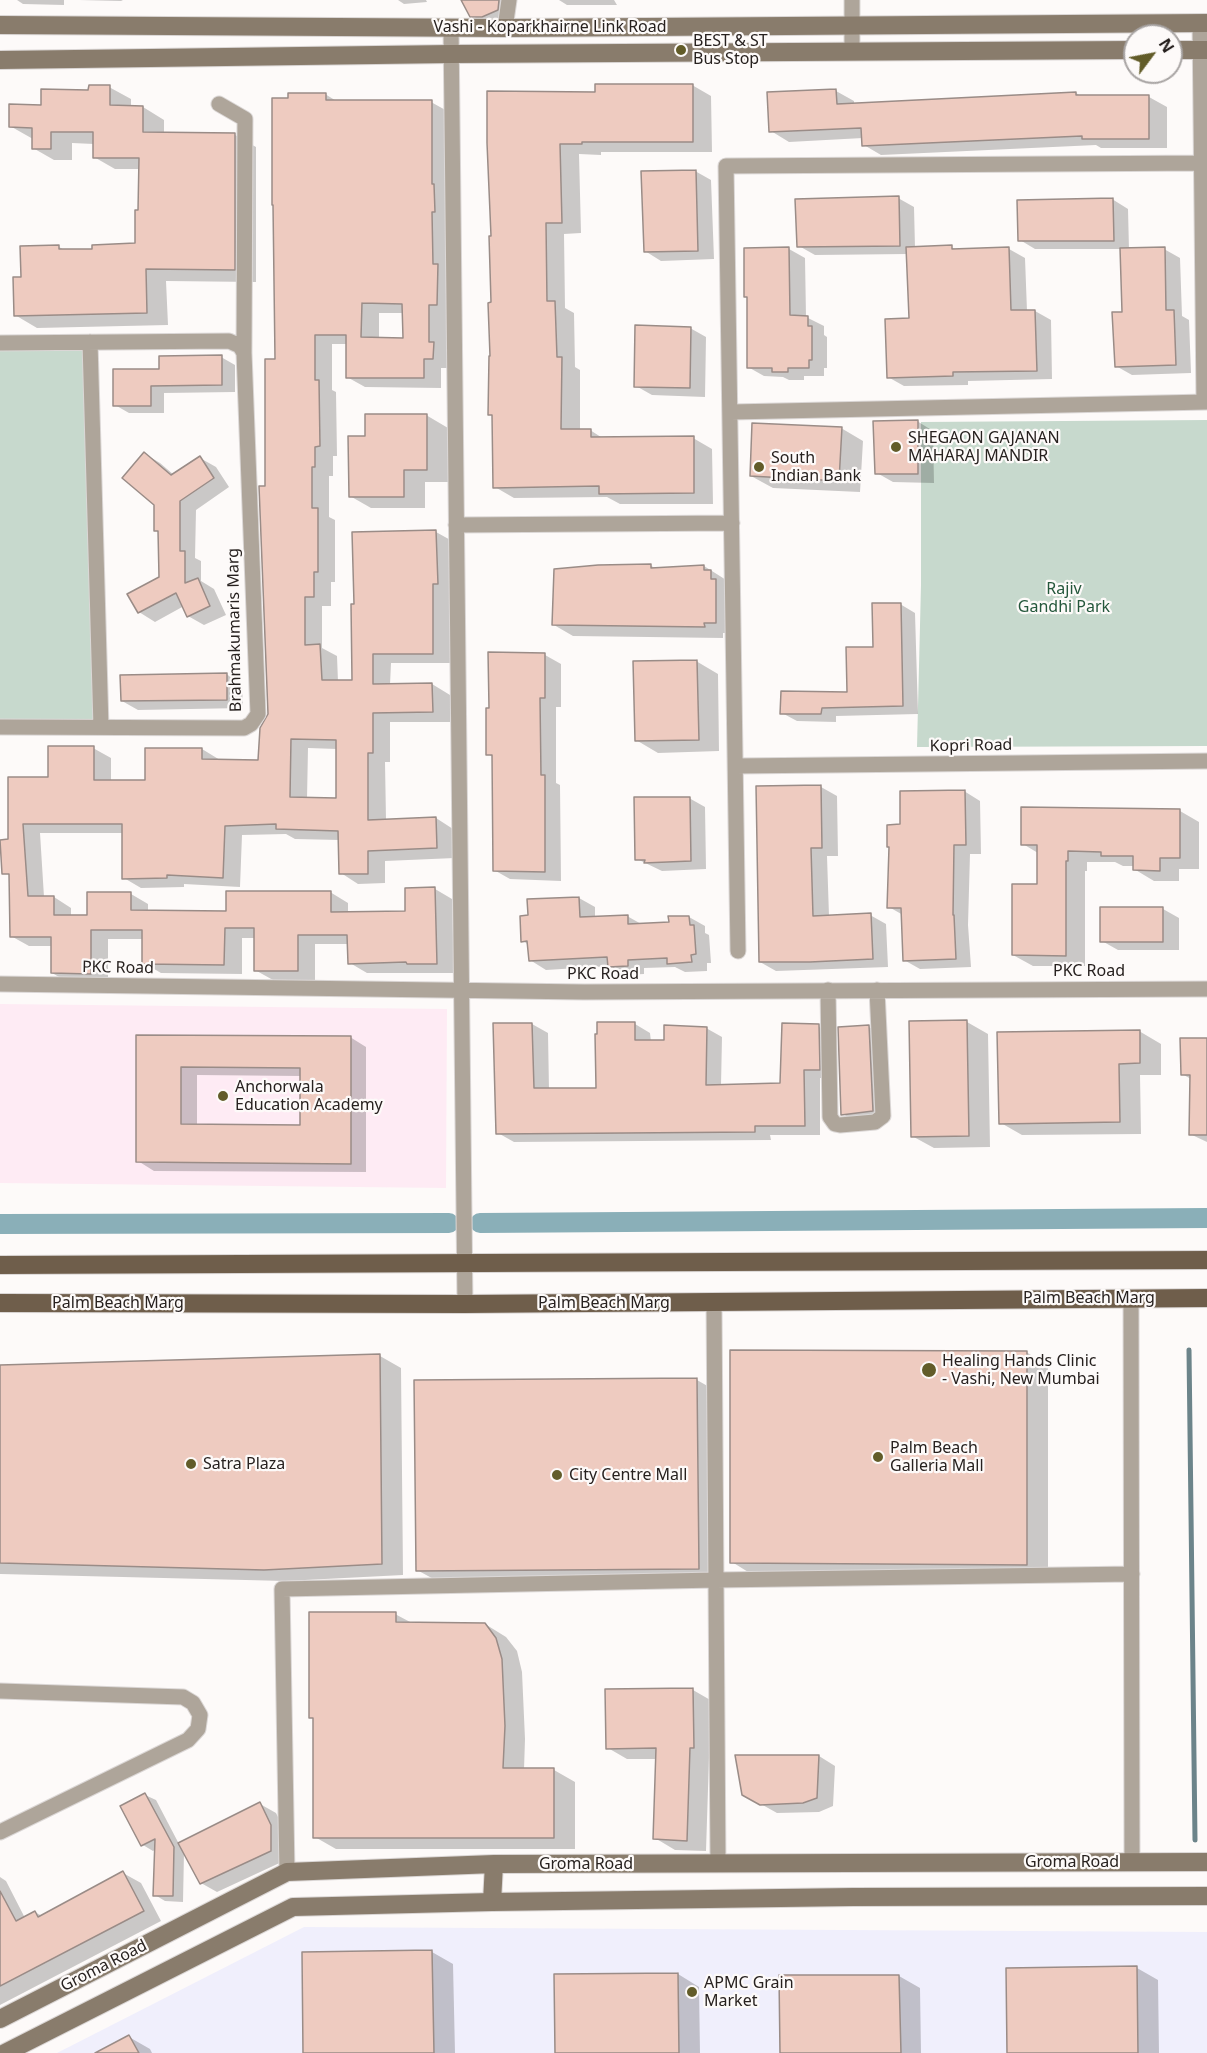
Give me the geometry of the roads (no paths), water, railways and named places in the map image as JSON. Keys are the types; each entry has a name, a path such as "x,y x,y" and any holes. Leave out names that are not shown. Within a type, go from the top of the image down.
{"main road":[{"name":"Vashi - Koparkhairne Link Road","path":"0,25 505,28 1203,23"},
{"path":"1183,50 1204,50"},
{"name":"Vashi - Koparkhairne Link Road","path":"0,60 451,54 1123,51"},
{"path":"0,1265 1207,1260"},
{"name":"Palm Beach Marg","path":"0,1303 465,1304 1207,1298"},
{"name":"Groma Road","path":"0,2019 287,1872 494,1864 1207,1862"},
{"path":"492,1902 494,1864"},
{"name":"Groma Road","path":"5,2053 293,1907 853,1897 1207,1896"}],"street":[{"path":"505,28 509,0"},
{"path":"852,0 852,52"},
{"path":"731,412 1206,402 1203,23"},
{"path":"451,27 465,1304"},
{"name":"Brahmakumaris Marg","path":"0,727 244,728 251,724 258,714 244,353 244,119 219,104"},
{"path":"738,951 726,166 1204,163"},
{"path":"0,343 229,341 240,346 244,353"},
{"path":"90,342 101,728"},
{"path":"456,525 732,523"},
{"name":"Kopri Road","path":"736,766 1207,761"},
{"name":"PKC Road","path":"0,984 462,992 1207,989"},
{"path":"828,990 830,1117 835,1124 840,1125 875,1122 883,1116 877,990"},
{"path":"1131,1298 1132,1862"},
{"path":"714,1302 718,1863"},
{"path":"287,1872 282,1589 1131,1574"},
{"path":"0,1690 183,1697 193,1703 200,1715 198,1729 189,1740 0,1832"}],"waterway":[{"path":"480,1223 1207,1218"},
{"path":"0,1224 449,1223"},
{"path":"1189,1350 1195,1840"}],"place":[{"name":"BEST & ST Bus Stop","path":"681,50"},
{"name":"SHEGAON GAJANAN MAHARAJ MANDIR","path":"896,447"},
{"name":"South Indian Bank","path":"759,467"},
{"name":"Anchorwala Education Academy","path":"223,1096"},
{"name":"Healing Hands Clinic - Vashi, New Mumbai","path":"929,1370"},
{"name":"Palm Beach Galleria Mall","path":"878,1457"},
{"name":"Satra Plaza","path":"191,1464"},
{"name":"City Centre Mall","path":"557,1475"},
{"name":"APMC Grain Market","path":"692,1992"}],"park label":[{"name":"Rajiv Gandhi Park","path":"1064,598"}]}
